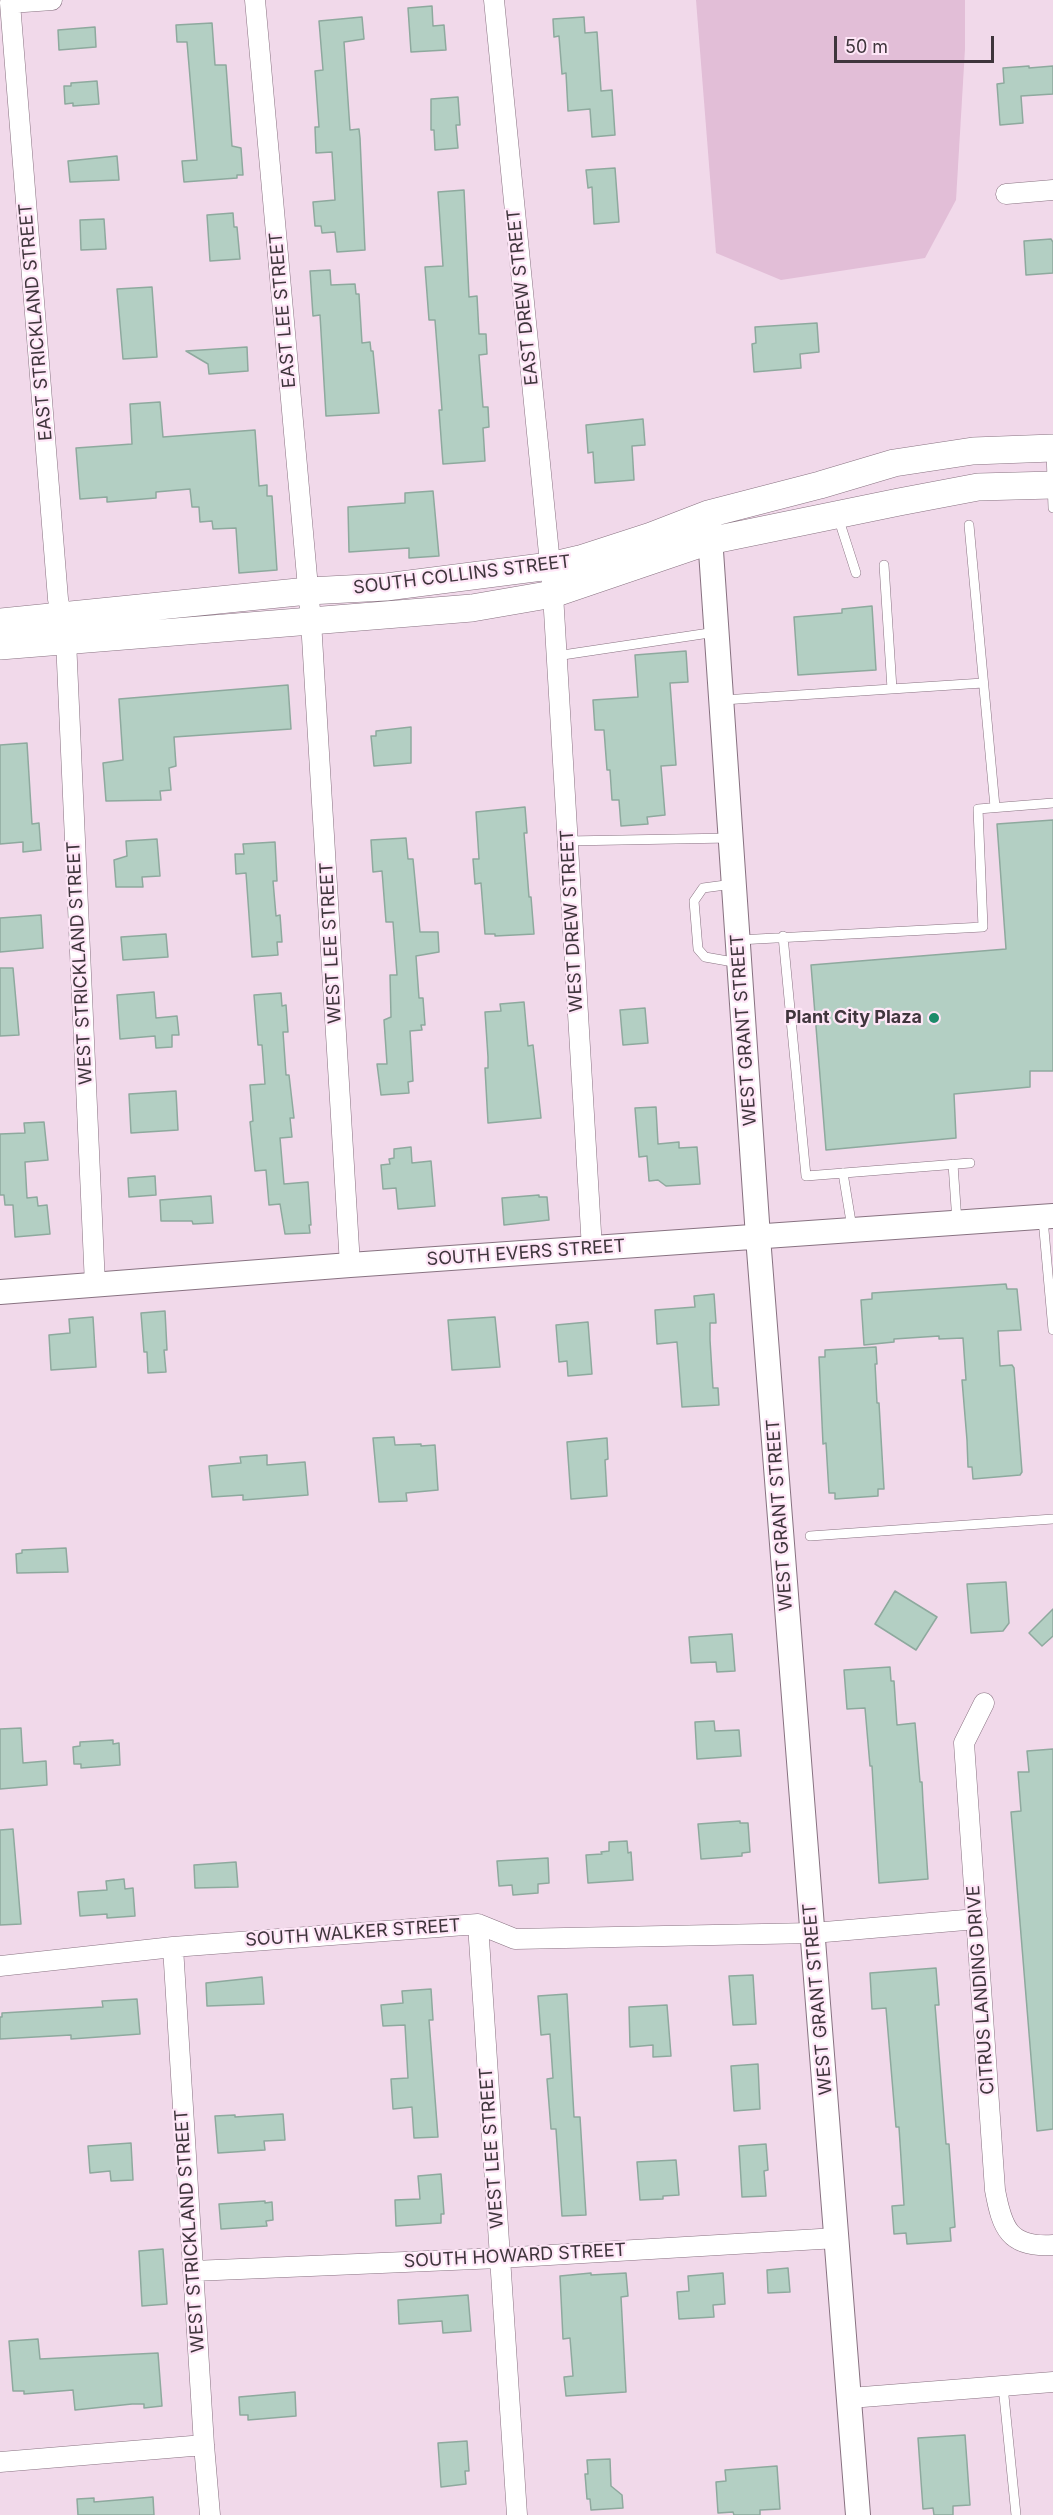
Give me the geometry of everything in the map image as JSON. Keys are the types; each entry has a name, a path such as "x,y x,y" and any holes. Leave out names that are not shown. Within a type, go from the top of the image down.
{"main road":[{"name":"SOUTH COLLINS STREET","path":"0,646 63,629 308,591 386,587 550,566 580,559 651,536 708,514 894,463 973,452 1052,448"},
{"path":"709,541 732,528 814,499 894,463"},
{"name":"SOUTH COLLINS STREET","path":"0,622 63,629 311,621 472,608 553,594 709,541 838,515 978,488 1052,493"}],"street":[{"name":"EAST STRICKLAND STREET","path":"52,0 10,3 63,629"},
{"name":"EAST LEE STREET","path":"255,0 311,621"},
{"name":"EAST DREW STREET","path":"494,0 553,594"},
{"path":"1006,194 1053,190"},
{"name":"WEST GRANT STREET","path":"708,514 758,1237 858,2515"},
{"name":"WEST DREW STREET","path":"553,594 592,1249"},
{"name":"WEST LEE STREET","path":"311,621 350,1265"},
{"name":"WEST STRICKLAND STREET","path":"63,629 95,1285"},
{"name":"SOUTH EVERS STREET","path":"0,1292 1048,1216"},
{"name":"CITRUS LANDING DRIVE","path":"984,1703 964,1743 995,2190 999,2213 1008,2233 1039,2246 1053,2245"},
{"name":"SOUTH WALKER STREET","path":"0,1966 173,1947 478,1924 515,1939 813,1933 976,1919"},
{"name":"WEST LEE STREET","path":"478,1924 517,2515"},
{"name":"WEST STRICKLAND STREET","path":"173,1947 210,2515"},
{"name":"SOUTH HOWARD STREET","path":"193,2271 499,2258 837,2238"},
{"path":"850,2398 1053,2382"},
{"path":"0,2462 204,2445"}],"lane":[{"path":"1052,448 1052,493"},
{"path":"838,515 856,573"},
{"path":"969,525 995,807"},
{"path":"884,565 892,689"},
{"path":"556,656 716,632"},
{"path":"720,700 984,683"},
{"path":"733,884 703,888 694,901 698,949 705,957 716,960 783,936 983,927 978,809 1053,803"},
{"path":"567,841 730,838"},
{"path":"783,936 806,1176 970,1163"},
{"path":"953,1164 957,1223"},
{"path":"843,1173 852,1230"},
{"path":"1048,1216 1053,1330"},
{"path":"810,1536 1053,1519"},
{"path":"1003,2386 1016,2515"}],"shaded area":[{"path":"696,0 965,0 965,49 956,200 925,258 781,280 716,253"}],"building":[{"path":"432,6 433,26 444,25 446,50 411,52 408,8"},
{"path":"362,17 364,39 344,42 350,130 359,129 360,138 365,250 337,252 335,232 322,233 321,226 315,226 313,202 335,200 332,152 316,153 315,127 319,127 315,71 323,70 319,21"},
{"path":"584,17 585,33 597,32 601,91 612,90 615,135 592,137 590,109 568,111 566,73 562,74 559,36 554,37 553,19"},
{"path":"212,23 215,65 226,65 232,146 241,148 243,175 237,175 237,178 184,182 182,161 197,160 187,42 177,42 176,25"},
{"path":"95,27 96,47 59,50 58,30"},
{"path":"1029,66 1029,68 1053,66 1053,94 1021,96 1023,123 1000,125 997,84 1004,83 1003,68"},
{"path":"97,81 99,104 73,106 73,103 65,104 64,86 71,86 71,83"},
{"path":"458,97 460,125 456,125 458,148 435,150 434,130 431,130 431,99"},
{"path":"117,156 119,180 70,182 68,161"},
{"path":"615,168 619,222 594,224 592,187 588,188 586,170"},
{"path":"464,190 469,297 477,296 479,334 486,334 487,354 479,355 483,407 488,407 489,427 483,428 485,461 443,464 439,410 442,410 435,320 429,320 425,267 443,266 438,192"},
{"path":"233,213 234,227 237,227 240,259 210,261 207,215"},
{"path":"104,219 106,249 81,250 80,220"},
{"path":"1051,239 1053,242 1053,273 1026,275 1024,241"},
{"path":"330,270 331,285 355,284 356,294 359,294 362,343 370,342 371,351 373,351 379,413 326,416 320,315 313,316 310,271"},
{"path":"152,287 157,357 123,359 117,289"},
{"path":"817,323 819,352 800,354 801,368 754,372 752,344 756,343 755,327"},
{"path":"247,347 248,371 209,374 208,364 186,351"},
{"path":"160,402 163,437 255,430 259,486 267,485 267,496 272,496 277,570 239,573 236,528 213,529 212,521 200,522 199,507 192,507 190,489 156,492 156,498 107,502 107,497 80,499 76,448 132,444 130,404"},
{"path":"643,419 645,445 632,446 634,480 595,483 593,452 588,453 586,425"},
{"path":"433,491 439,556 409,558 409,548 349,552 348,507 405,503 405,493"},
{"path":"872,606 876,670 798,675 794,617 842,613 842,609"},
{"path":"686,651 688,682 670,683 676,765 661,766 665,815 647,817 648,824 621,826 619,800 612,800 604,730 595,730 593,700 638,697 635,655"},
{"path":"288,685 291,729 174,737 176,766 169,768 171,790 160,791 161,800 106,801 103,763 123,760 119,699"},
{"path":"411,727 411,763 374,766 371,736 376,736 376,731"},
{"path":"27,743 32,824 39,823 41,850 23,852 23,842 0,844 0,745"},
{"path":"525,807 527,833 524,833 534,934 495,936 495,934 485,934 481,883 475,884 473,859 479,859 476,812"},
{"name":"Plant City Plaza","path":"1053,820 1053,1071 1030,1071 1030,1087 954,1094 956,1138 826,1150 811,965 1006,949 997,824"},
{"path":"406,838 408,859 413,859 420,932 438,932 439,952 416,956 419,998 423,998 425,1025 421,1025 422,1030 410,1031 413,1081 408,1082 409,1093 381,1095 377,1064 387,1064 384,1020 391,1017 390,975 397,975 393,922 386,922 382,871 373,872 371,840"},
{"path":"157,839 160,876 142,877 143,887 116,887 114,860 127,856 126,841"},
{"path":"275,842 277,881 273,881 276,916 280,915 282,942 277,942 278,955 252,957 246,873 236,874 235,854 244,854 243,844"},
{"path":"41,915 43,948 0,952 0,918"},
{"path":"166,934 168,957 123,960 121,937"},
{"path":"0,968 13,968 19,1035 0,1036"},
{"path":"154,992 156,1018 177,1016 179,1035 172,1035 172,1047 156,1048 155,1036 120,1039 117,995"},
{"path":"281,993 282,1006 286,1005 288,1032 283,1032 286,1075 289,1075 294,1118 290,1118 292,1137 280,1138 284,1184 308,1182 310,1233 285,1234 280,1204 269,1205 266,1170 255,1171 250,1122 253,1121 250,1085 265,1084 262,1045 258,1045 254,995"},
{"path":"524,1002 528,1046 533,1045 541,1118 488,1123 485,1012 501,1011 500,1004"},
{"path":"645,1008 648,1043 623,1045 620,1010"},
{"path":"176,1091 178,1130 131,1133 129,1094"},
{"path":"656,1107 658,1144 679,1142 679,1148 697,1147 700,1184 666,1186 658,1180 649,1181 647,1156 639,1157 635,1108"},
{"path":"44,1122 48,1160 25,1162 27,1198 37,1197 38,1206 47,1205 50,1234 15,1237 13,1205 5,1205 4,1195 0,1195 0,1134 25,1133 24,1123"},
{"path":"411,1147 412,1163 431,1161 435,1206 398,1209 396,1188 383,1189 381,1165 390,1164 389,1159 394,1158 394,1149"},
{"path":"155,1176 156,1195 129,1197 128,1178"},
{"path":"539,1195 539,1197 547,1197 549,1220 504,1225 502,1198"},
{"path":"211,1196 213,1223 161,1221 160,1200"},
{"path":"1006,1284 1007,1289 1017,1289 1021,1330 998,1331 1000,1366 1012,1365 1014,1368 1022,1472 1020,1475 973,1479 972,1467 968,1467 962,1380 966,1380 963,1338 939,1339 939,1336 894,1339 894,1342 864,1345 861,1300 872,1299 872,1293"},
{"path":"714,1294 716,1323 710,1323 710,1340 713,1388 718,1388 719,1405 682,1407 677,1342 657,1344 655,1310 695,1307 694,1296"},
{"path":"165,1311 166,1372 148,1373 141,1313"},
{"path":"93,1317 96,1367 51,1370 49,1335 70,1333 69,1319"},
{"path":"495,1317 500,1367 452,1370 448,1320"},
{"path":"588,1322 592,1374 568,1376 567,1361 559,1362 556,1325"},
{"path":"876,1347 877,1403 879,1403 884,1489 878,1489 878,1496 835,1499 835,1493 829,1493 826,1443 823,1444 819,1357 825,1357 825,1350"},
{"path":"394,1437 395,1445 435,1445 438,1490 406,1493 407,1501 379,1502 373,1438"},
{"path":"607,1438 608,1459 605,1460 607,1496 571,1499 567,1442"},
{"path":"267,1455 267,1465 305,1462 308,1495 243,1500 243,1495 212,1497 209,1466 241,1463 240,1457"},
{"path":"66,1548 68,1572 17,1573 16,1554 22,1553 22,1550"},
{"path":"1006,1582 1009,1623 1003,1631 971,1633 967,1584"},
{"path":"895,1591 937,1617 916,1650 875,1624"},
{"path":"1053,1609 1053,1636 1042,1646 1029,1633"},
{"path":"732,1634 735,1671 717,1672 716,1662 691,1663 689,1637"},
{"path":"890,1667 891,1681 894,1681 897,1725 915,1723 920,1782 922,1782 928,1879 879,1883 872,1766 870,1766 865,1708 847,1709 844,1670"},
{"path":"714,1721 715,1731 739,1730 741,1756 697,1759 695,1722"},
{"path":"21,1728 23,1763 46,1761 47,1785 0,1789 0,1729"},
{"path":"113,1740 113,1744 119,1743 120,1765 81,1768 81,1764 74,1764 73,1747 80,1746 80,1742"},
{"path":"1053,1749 1053,2129 1037,2131 1011,1812 1021,1811 1018,1772 1029,1772 1027,1751"},
{"path":"740,1821 740,1823 748,1823 750,1852 742,1853 742,1856 701,1859 698,1824"},
{"path":"13,1829 21,1924 0,1925 0,1830"},
{"path":"627,1841 628,1853 631,1852 633,1880 588,1883 586,1855 609,1851 609,1842"},
{"path":"548,1858 549,1883 538,1884 538,1893 513,1895 512,1885 499,1886 497,1861"},
{"path":"236,1862 238,1887 195,1888 194,1865"},
{"path":"124,1879 125,1889 133,1888 135,1916 107,1918 107,1914 80,1916 78,1892 107,1890 106,1881"},
{"path":"936,1968 939,2005 935,2005 955,2227 950,2228 951,2241 907,2244 906,2233 894,2234 892,2206 904,2205 899,2127 896,2127 886,2008 872,2009 870,1973"},
{"path":"753,1975 756,2024 733,2025 729,1976"},
{"path":"262,1977 264,2004 207,2006 206,1983"},
{"path":"431,1989 433,2020 429,2020 438,2137 414,2138 412,2107 393,2109 391,2079 408,2078 405,2025 383,2026 381,2005 403,2003 402,1991"},
{"path":"567,1994 574,2117 580,2117 586,2215 562,2216 556,2129 551,2129 547,2079 553,2078 550,2034 541,2035 538,1996"},
{"path":"137,1999 140,2034 71,2039 71,2035 0,2039 2,2013 103,2007 102,2001"},
{"path":"667,2005 671,2056 653,2057 653,2045 630,2047 629,2007"},
{"path":"758,2064 760,2109 734,2111 731,2066"},
{"path":"283,2114 285,2140 264,2141 265,2150 218,2153 215,2116"},
{"path":"131,2143 133,2180 111,2181 110,2171 90,2173 88,2146"},
{"path":"766,2144 768,2170 764,2171 766,2196 742,2197 739,2146"},
{"path":"676,2160 679,2195 663,2196 663,2199 640,2200 637,2162"},
{"path":"441,2174 444,2214 441,2214 441,2223 396,2226 395,2200 420,2199 418,2176"},
{"path":"265,2201 265,2203 272,2202 273,2220 266,2221 267,2226 221,2229 219,2204"},
{"path":"163,2249 167,2304 142,2306 139,2251"},
{"path":"788,2268 790,2292 768,2293 767,2270"},
{"path":"591,2273 591,2275 626,2273 628,2296 621,2297 626,2392 566,2396 564,2377 573,2376 570,2338 563,2339 560,2276"},
{"path":"723,2273 725,2304 713,2305 714,2317 679,2319 677,2292 689,2291 688,2276"},
{"path":"468,2295 471,2331 443,2333 442,2321 399,2324 398,2300"},
{"path":"38,2339 40,2359 158,2353 162,2406 144,2408 144,2404 132,2404 75,2410 73,2390 24,2394 24,2391 13,2391 9,2341"},
{"path":"295,2392 296,2416 248,2420 248,2415 240,2415 239,2397"},
{"path":"965,2435 970,2505 953,2506 953,2515 934,2515 933,2508 923,2509 918,2438"},
{"path":"467,2441 469,2471 465,2471 466,2484 441,2487 438,2443"},
{"path":"610,2459 611,2486 622,2495 623,2508 591,2510 590,2499 587,2499 585,2474 588,2474 587,2460"},
{"path":"777,2466 780,2509 760,2510 760,2515 718,2513 716,2482 726,2481 725,2470"},
{"path":"153,2497 154,2515 78,2515 77,2499 94,2498 94,2502"}],"place":[{"name":"Plant City Plaza","path":"934,1018"}]}
